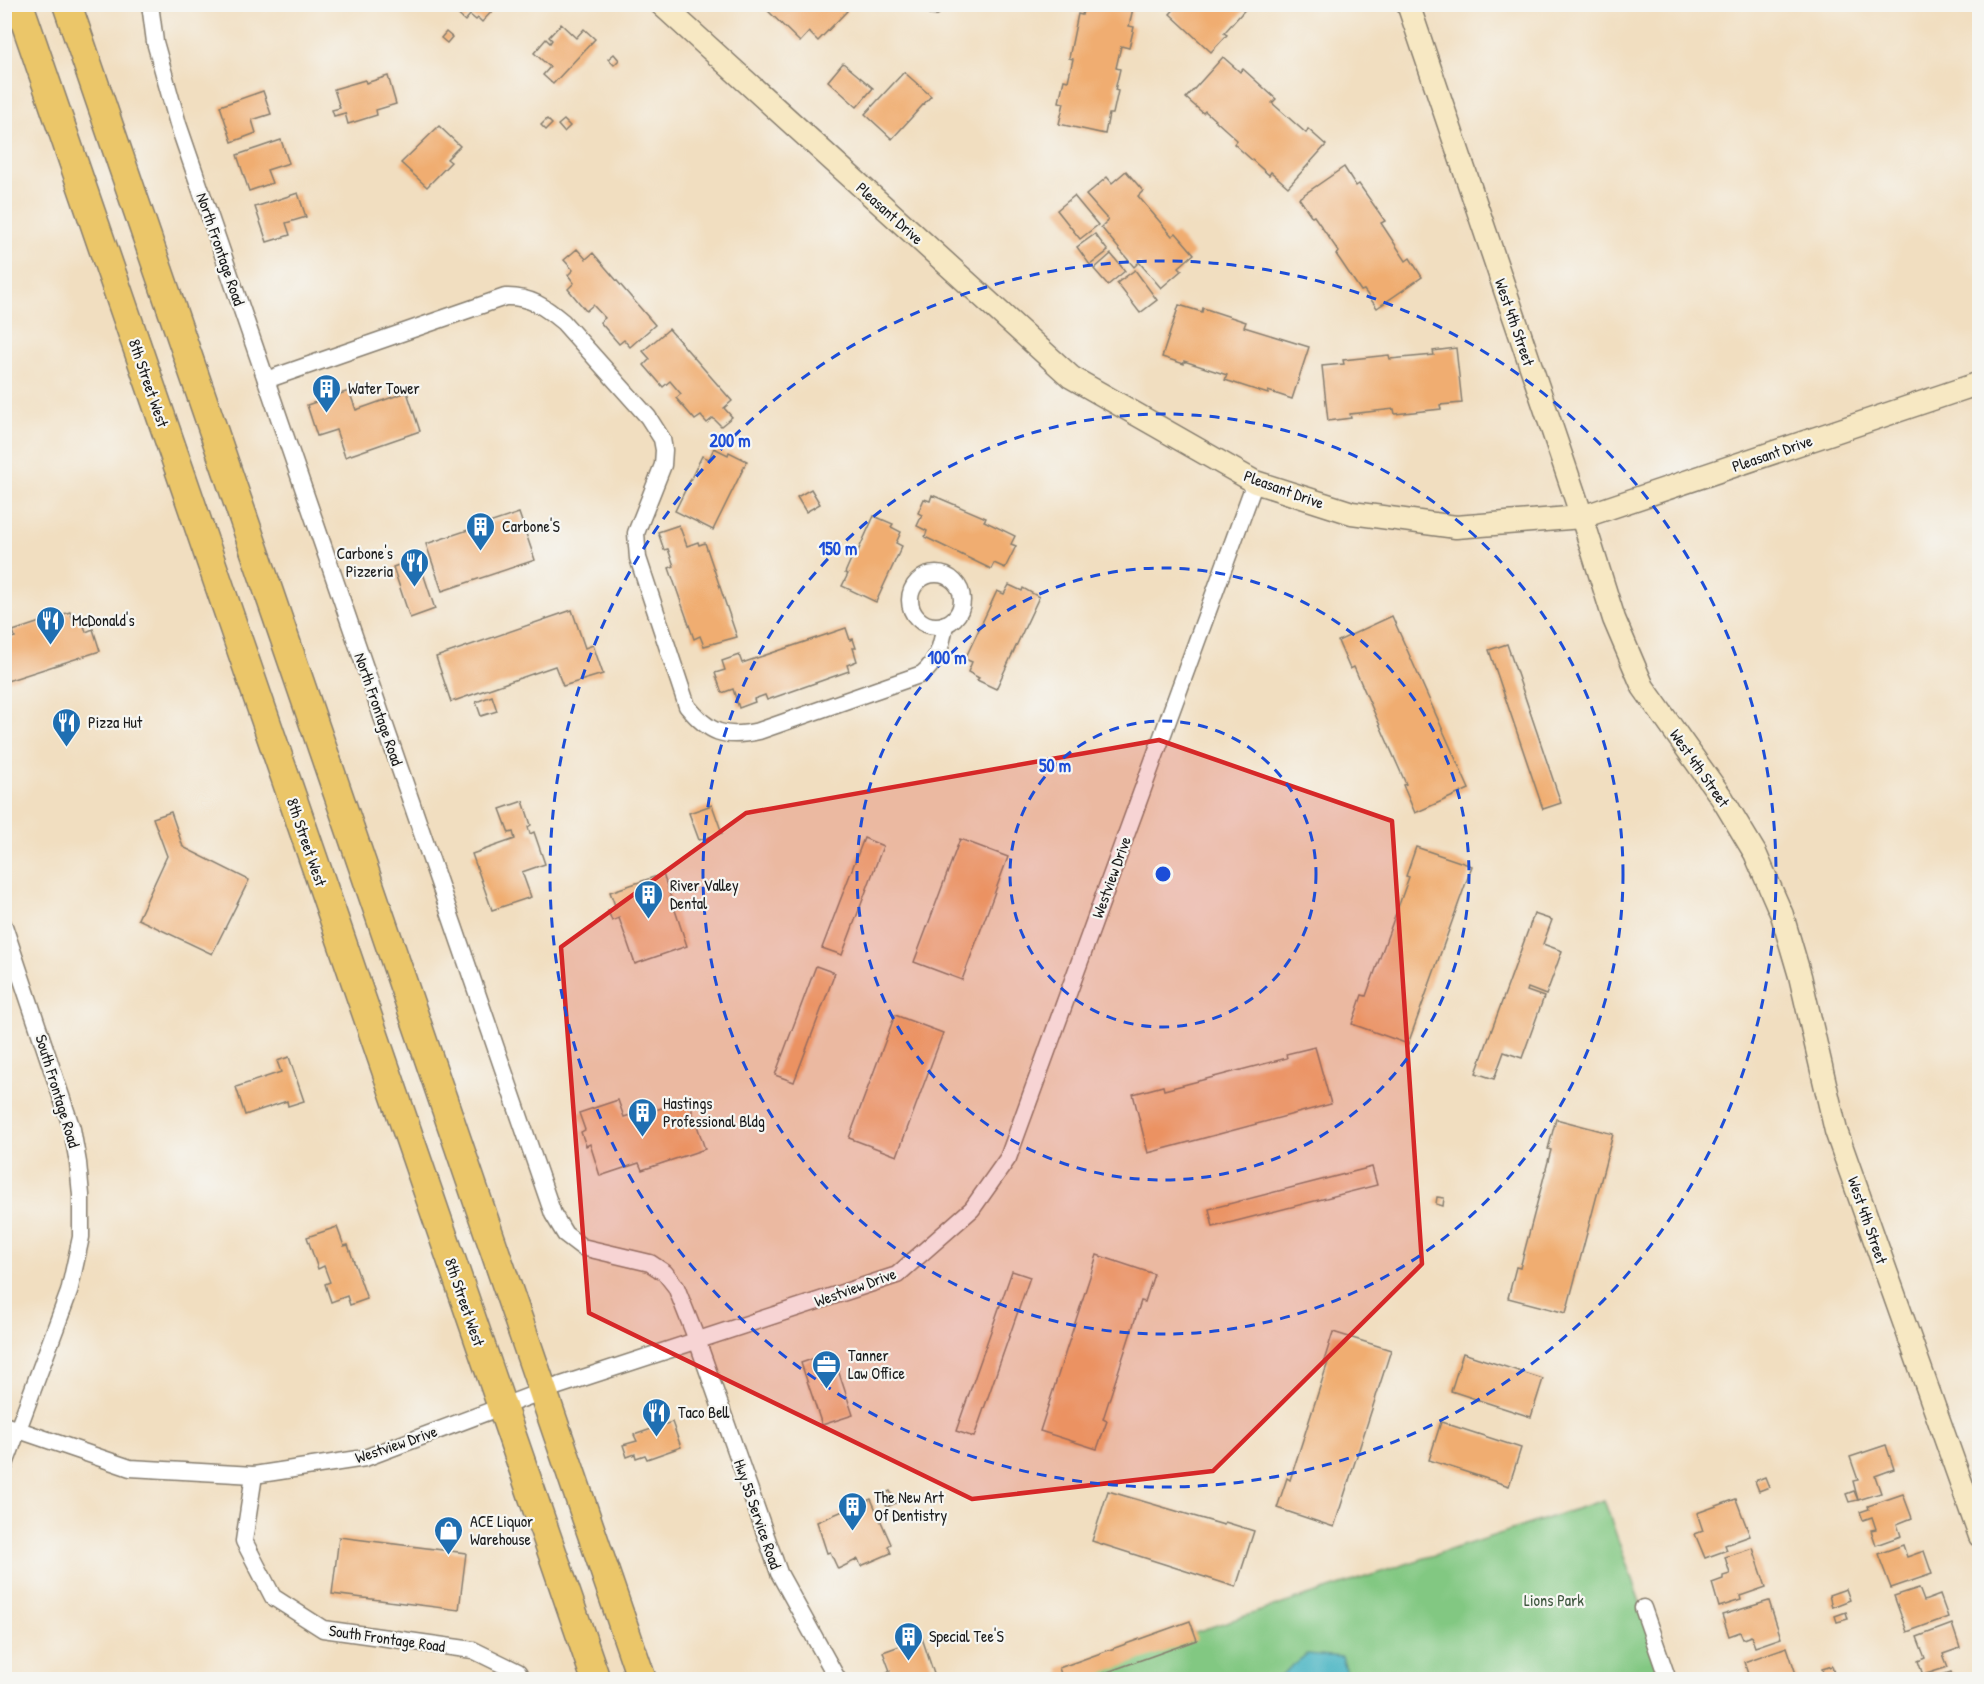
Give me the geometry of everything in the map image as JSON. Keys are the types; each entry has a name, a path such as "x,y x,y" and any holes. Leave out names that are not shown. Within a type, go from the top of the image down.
{"highway":[{"name":"8th Street West","path":"19,4 596,1680"},
{"path":"67,4 642,1680"}],"street":[{"name":"North Frontage Road","path":"150,4 155,42 178,124 553,1214 566,1234 582,1247 650,1263 665,1273 676,1287 697,1340"},
{"name":"Pleasant Drive","path":"661,4 1071,377 1256,482 1352,513 1456,527 1582,517 1980,382"},
{"name":"West 4th Street","path":"1408,4 1582,517 1614,619 1643,687 1722,798 1755,853 1782,915 1800,976 1836,1131 1980,1536"},
{"path":"266,380 505,297 525,298 548,310 562,322 648,417 662,439 663,465 636,533 638,558 687,706 701,723 712,730 740,735 759,730 922,674 941,647 945,624"},
{"name":"Westview Drive","path":"11,1427 130,1468 254,1475 365,1458 543,1391 897,1275 972,1209 1008,1158 1256,482"},
{"name":"South Frontage Road","path":"4,926 72,1129 81,1195 81,1237 69,1292 11,1427 4,1467"},
{"name":"Hwy 55 Service Road","path":"697,1340 779,1574 838,1680"},
{"name":"South Frontage Road","path":"254,1475 244,1540 273,1597 323,1629 473,1650 518,1672 523,1680"},
{"path":"1642,1608 1668,1680"}],"highlighted area":[{"path":"1159,740 1392,821 1422,1264 1213,1471 972,1499 589,1313 561,947 746,813"}],"green space":[{"name":"Lions Park","path":"1604,1500 1667,1679 1047,1680"}],"water":[{"path":"1307,1654 1342,1657 1349,1679 1276,1679"}],"building":[{"path":"456,4 492,4 495,8 482,22 470,15 465,21 452,9"},
{"path":"767,4 840,4 847,11 818,41 809,32 800,42 764,7"},
{"path":"1085,4 1134,4 1129,26 1134,27 1129,48 1121,46 1116,68 1120,69 1115,90 1118,91 1113,114 1109,114 1105,134 1059,124 1064,103 1059,102 1064,80 1068,81 1073,59 1069,58 1078,14 1082,15"},
{"path":"1179,4 1250,4 1224,33 1227,35 1211,52 1170,14"},
{"path":"561,24 576,38 584,29 595,39 553,84 543,75 550,67 534,53 546,39 550,43 552,40 549,37"},
{"path":"446,32 452,37 447,43 441,38"},
{"path":"614,54 619,60 614,65 608,59"},
{"path":"1223,57 1240,72 1243,69 1276,99 1272,103 1306,133 1308,129 1326,145 1288,187 1271,172 1269,175 1234,144 1237,140 1205,111 1203,113 1186,98"},
{"path":"843,63 873,88 857,107 828,81"},
{"path":"904,72 931,96 892,139 865,114"},
{"path":"388,76 396,104 376,110 377,115 348,124 345,113 334,116 332,110 340,108 334,89"},
{"path":"263,91 271,114 252,120 256,133 232,142 220,106"},
{"path":"547,119 552,124 546,130 541,125"},
{"path":"564,120 570,126 564,132 558,125"},
{"path":"439,126 460,146 447,159 451,162 427,187 401,163"},
{"path":"281,140 289,163 267,170 272,183 249,191 237,155"},
{"path":"1344,167 1356,186 1359,184 1385,221 1381,223 1406,261 1410,258 1422,277 1377,308 1364,290 1361,291 1336,254 1339,252 1299,198"},
{"path":"1126,171 1143,191 1138,196 1172,236 1176,233 1194,254 1179,267 1182,270 1161,288 1139,262 1134,267 1101,227 1108,220 1086,195 1107,177 1112,183"},
{"path":"298,193 306,217 286,223 290,235 267,242 255,207"},
{"path":"1074,196 1098,225 1080,239 1057,210"},
{"path":"1095,234 1108,251 1090,265 1077,247"},
{"path":"577,249 586,259 593,253 655,325 630,347 624,340 619,344 600,322 605,318 593,305 586,311 568,289 574,283 568,275 573,270 564,260"},
{"path":"1111,254 1125,271 1108,285 1094,269"},
{"path":"1135,270 1157,300 1140,313 1117,283"},
{"path":"1179,305 1202,312 1203,308 1246,322 1244,327 1309,347 1292,399 1225,380 1227,375 1184,361 1184,364 1162,357"},
{"path":"669,329 732,401 724,408 732,417 721,426 713,418 707,423 701,416 695,420 676,398 681,394 670,381 663,387 644,365 650,359 643,351"},
{"path":"1456,348 1462,403 1440,405 1441,409 1395,414 1394,409 1350,414 1351,418 1328,421 1322,366 1344,364 1343,360 1389,355 1390,359 1434,355 1433,351"},
{"path":"349,391 356,410 407,392 420,431 345,457 336,430 317,436 307,405"},
{"path":"714,448 747,461 713,530 675,511 702,456 709,459"},
{"path":"811,489 820,504 806,512 797,497"},
{"path":"932,495 986,518 984,521 1015,536 1011,544 1016,546 1005,568 994,563 991,569 925,537 927,531 917,526 922,515 918,513 924,499 930,501"},
{"name":"Carbone'S","path":"519,513 535,560 442,591 426,544"},
{"path":"874,516 893,524 891,527 901,532 896,543 902,546 876,602 842,586 855,550 858,551"},
{"path":"679,525 687,546 698,542 699,545 705,543 737,637 704,646 700,636 694,639 669,568 674,566 668,549 664,550 658,532"},
{"path":"418,558 435,609 410,618 393,567"},
{"path":"1009,585 1022,591 1023,588 1039,597 996,689 977,680 979,678 968,672 972,662 965,659 997,591 1004,594"},
{"path":"572,610 585,648 593,645 603,674 563,686 555,666 451,702 436,657"},
{"name":"McDonald's","path":"70,612 73,619 81,616 86,632 93,629 100,651 4,682 4,640 15,637 13,631"},
{"path":"1392,616 1469,789 1415,813 1403,785 1406,784 1354,667 1350,669 1338,641"},
{"path":"846,628 856,648 853,648 857,661 847,665 849,671 767,700 765,695 739,708 733,689 722,693 715,673 725,670 722,661 739,655 742,663"},
{"path":"1507,644 1561,803 1543,809 1489,650"},
{"path":"492,696 497,711 481,716 476,702"},
{"path":"523,801 531,825 528,827 530,834 534,832 545,864 522,872 531,897 492,910 472,854 515,839 513,832 509,833 500,809"},
{"path":"712,805 722,833 699,840 689,813"},
{"path":"171,812 183,847 249,880 212,954 138,919 167,856 153,818"},
{"path":"864,838 883,846 842,955 822,948"},
{"path":"960,839 1008,857 962,980 914,962"},
{"path":"1416,847 1472,866 1408,1044 1352,1024 1362,995 1366,996 1409,877 1406,876"},
{"name":"River Valley Dental","path":"663,874 687,946 635,964 619,918 612,921 608,911 616,908 610,892"},
{"path":"1534,914 1552,920 1543,944 1562,951 1546,995 1528,988 1527,991 1544,997 1522,1058 1504,1052 1494,1079 1476,1073"},
{"path":"816,966 835,973 794,1082 775,1075"},
{"path":"895,1015 943,1033 897,1156 849,1138"},
{"path":"1315,1047 1331,1104 1148,1153 1133,1094 1163,1086 1164,1090 1287,1058 1286,1054"},
{"path":"289,1057 304,1101 288,1106 287,1101 245,1115 236,1087 281,1072 277,1061"},
{"name":"Hastings Professional Bldg","path":"688,1099 705,1149 642,1170 639,1163 600,1176 590,1144 586,1146 581,1132 585,1130 579,1113 618,1100 624,1117 640,1112 641,1115"},
{"path":"1556,1119 1613,1134 1566,1313 1508,1298 1516,1267 1520,1268 1551,1150 1548,1149"},
{"path":"1372,1167 1377,1185 1213,1227 1209,1209"},
{"path":"1437,1197 1444,1198 1443,1206 1436,1204"},
{"path":"337,1227 344,1246 348,1245 367,1299 350,1305 347,1296 331,1302 325,1284 330,1282 324,1266 318,1269 307,1237"},
{"path":"1097,1255 1154,1274 1145,1302 1141,1301 1103,1419 1107,1421 1097,1449 1040,1431"},
{"path":"1012,1271 1030,1277 974,1437 956,1431"},
{"path":"1333,1332 1391,1350 1334,1527 1277,1508 1287,1478 1290,1480 1328,1362 1324,1361"},
{"name":"Tanner Law Office","path":"832,1352 853,1415 822,1425 801,1363"},
{"path":"1463,1353 1543,1379 1531,1417 1451,1391"},
{"name":"Taco Bell","path":"672,1422 681,1447 647,1459 645,1455 636,1458 635,1454 627,1457 623,1445 637,1441 634,1435"},
{"path":"1441,1422 1521,1448 1509,1486 1429,1460"},
{"path":"1886,1445 1894,1469 1875,1476 1881,1493 1858,1500 1853,1481 1858,1480 1850,1457"},
{"path":"1765,1477 1769,1487 1759,1491 1755,1481"},
{"path":"890,1491 896,1503 887,1507 881,1495"},
{"path":"1108,1491 1224,1525 1225,1522 1254,1531 1236,1587 1092,1541"},
{"path":"1854,1491 1858,1500 1849,1502 1846,1494"},
{"path":"1903,1494 1912,1518 1897,1524 1901,1536 1876,1545 1871,1530 1876,1529 1872,1517 1863,1520 1860,1512 1869,1509 1868,1506"},
{"name":"The New Art Of Dentistry","path":"871,1499 891,1544 888,1546 891,1553 861,1566 858,1559 838,1569 830,1552 827,1553 817,1522"},
{"path":"1736,1499 1750,1536 1725,1545 1727,1550 1705,1558 1695,1534 1703,1531 1697,1513"},
{"path":"339,1537 466,1553 459,1610 332,1594"},
{"path":"1903,1545 1907,1557 1924,1551 1932,1574 1891,1588 1878,1554"},
{"path":"1753,1548 1766,1587 1740,1596 1741,1600 1719,1607 1712,1583 1730,1574 1725,1557"},
{"path":"1919,1588 1924,1601 1940,1595 1948,1617 1907,1632 1894,1596"},
{"path":"1846,1589 1850,1600 1832,1607 1829,1595"},
{"path":"1769,1601 1781,1638 1755,1647 1751,1636 1743,1639 1740,1632 1729,1636 1722,1615"},
{"path":"1846,1612 1848,1619 1837,1622 1835,1616"},
{"path":"1190,1621 1197,1640 1085,1680 1063,1680 1059,1668"},
{"path":"1952,1624 1960,1648 1943,1654 1948,1667 1923,1675 1918,1661 1925,1658 1917,1637"},
{"name":"Special Tee'S","path":"922,1638 936,1680 891,1680 883,1652"},
{"path":"1787,1647 1798,1680 1750,1680 1744,1662"},
{"path":"1832,1666 1835,1677 1825,1680 1822,1669"},
{"path":"1951,1672 1954,1680 1930,1680 1930,1679"}],"place":[{"name":"Water Tower","path":"327,414"},
{"name":"Carbone'S","path":"481,552"},
{"name":"Carbone's Pizzeria","path":"414,588"},
{"name":"McDonald's","path":"51,646"},
{"name":"Pizza Hut","path":"67,748"},
{"name":"River Valley Dental","path":"649,920"},
{"name":"Hastings Professional Bldg","path":"642,1138"},
{"name":"Tanner Law Office","path":"827,1390"},
{"name":"Taco Bell","path":"657,1438"},
{"name":"The New Art Of Dentistry","path":"853,1532"},
{"name":"ACE Liquor Warehouse","path":"449,1556"},
{"name":"Special Tee'S","path":"908,1662"}]}
